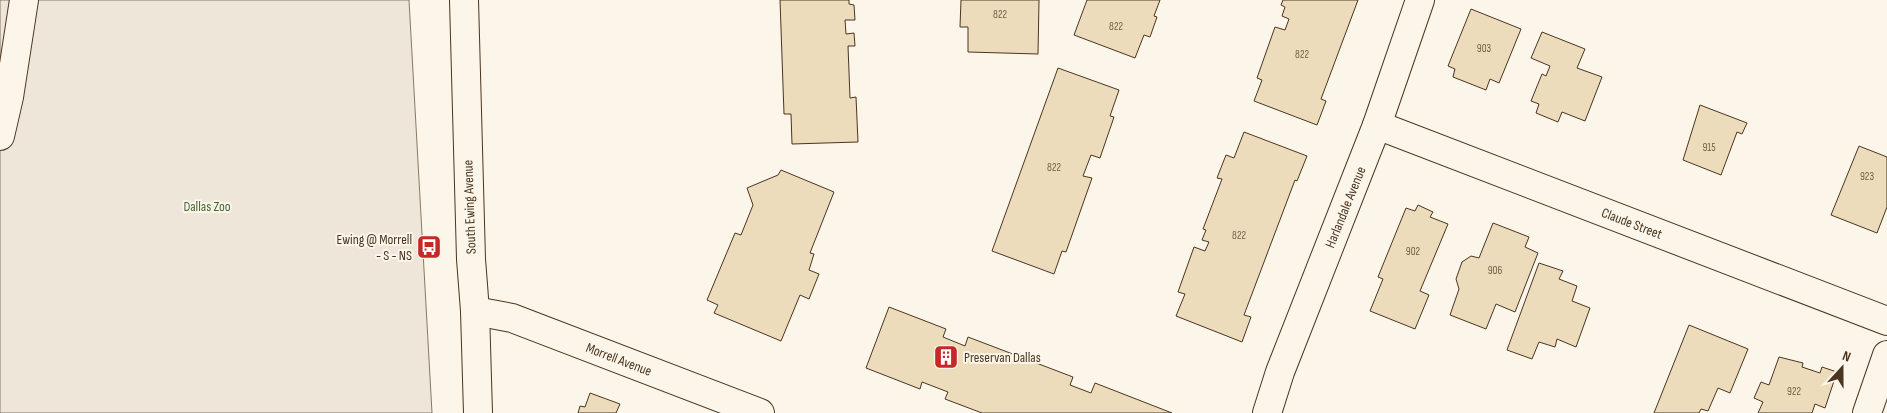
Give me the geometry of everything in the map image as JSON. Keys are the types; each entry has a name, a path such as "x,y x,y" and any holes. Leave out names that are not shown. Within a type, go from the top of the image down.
{"street":[{"path":"0,136 9,96 24,0"},
{"name":"South Ewing Avenue","path":"464,0 471,259 475,311 478,413"},
{"name":"Harlandale Avenue","path":"1267,413 1280,372 1377,125 1420,0"},
{"name":"Claude Street","path":"1377,125 1887,321"},
{"name":"Morrell Avenue","path":"475,311 512,318 760,413"},
{"path":"1867,413 1887,355"}],"green space":[{"name":"Dallas Zoo","path":"0,0 409,0 432,413 0,413"}],"building":[{"path":"780,0 849,0 849,4 854,5 855,20 845,20 846,34 854,33 855,46 848,46 850,98 856,97 858,142 792,144 791,114 784,114"},
{"path":"961,0 1039,0 1038,54 968,52 968,27 960,27"},
{"path":"1087,0 1160,0 1154,16 1157,17 1150,37 1144,35 1135,58 1074,35"},
{"path":"1283,0 1358,0 1321,99 1326,101 1317,125 1254,101 1262,80 1257,78 1275,27 1285,30 1289,19 1282,16 1285,7 1281,5"},
{"path":"1471,9 1521,29 1499,83 1490,79 1486,90 1453,77 1455,69 1448,66"},
{"path":"1542,32 1585,49 1577,68 1602,77 1585,121 1562,112 1558,122 1536,113 1539,104 1531,101 1542,74 1546,76 1550,66 1531,58"},
{"path":"1058,68 1119,90 1110,116 1114,117 1100,158 1091,155 1083,176 1092,178 1066,252 1062,251 1054,274 992,251"},
{"path":"1700,105 1747,123 1742,134 1737,132 1721,175 1683,160"},
{"path":"1244,132 1307,156 1297,181 1295,180 1244,315 1251,317 1242,342 1176,316 1185,294 1178,292 1194,247 1205,251 1209,242 1202,240 1206,230 1203,229 1222,179 1217,178 1226,155 1234,158"},
{"path":"1859,146 1887,157 1887,207 1877,233 1831,215"},
{"path":"781,170 834,192 810,253 814,254 809,270 819,274 809,299 800,295 781,341 714,313 718,305 707,300 735,233 741,235 753,205 747,188 778,175"},
{"path":"1418,205 1433,212 1430,217 1448,224 1420,291 1429,295 1415,329 1370,311 1383,279 1378,277 1406,208 1415,211"},
{"path":"1493,223 1529,237 1525,247 1538,253 1515,312 1496,304 1486,329 1450,315 1459,289 1456,279 1462,262 1471,256 1479,258"},
{"path":"1539,263 1563,271 1559,279 1577,286 1572,301 1590,308 1576,347 1557,339 1555,347 1539,342 1532,359 1507,350"},
{"name":"Preservan Dallas","path":"889,307 946,329 943,337 965,346 968,337 1073,377 1070,385 1091,393 1095,383 1172,413 982,413 945,399 948,392 922,382 920,389 866,368"},
{"path":"1689,325 1748,349 1730,393 1718,388 1708,411 1701,409 1699,413 1654,413"},
{"path":"1779,357 1803,363 1802,367 1820,373 1822,367 1837,372 1825,408 1815,404 1812,413 1758,413 1763,402 1754,398 1761,382 1769,385"},
{"path":"590,393 620,404 616,413 578,413 580,406 585,407"}],"place":[{"name":"Ewing @ Morrell - S - NS","path":"429,247"},
{"name":"Preservan Dallas","path":"946,357"}]}
